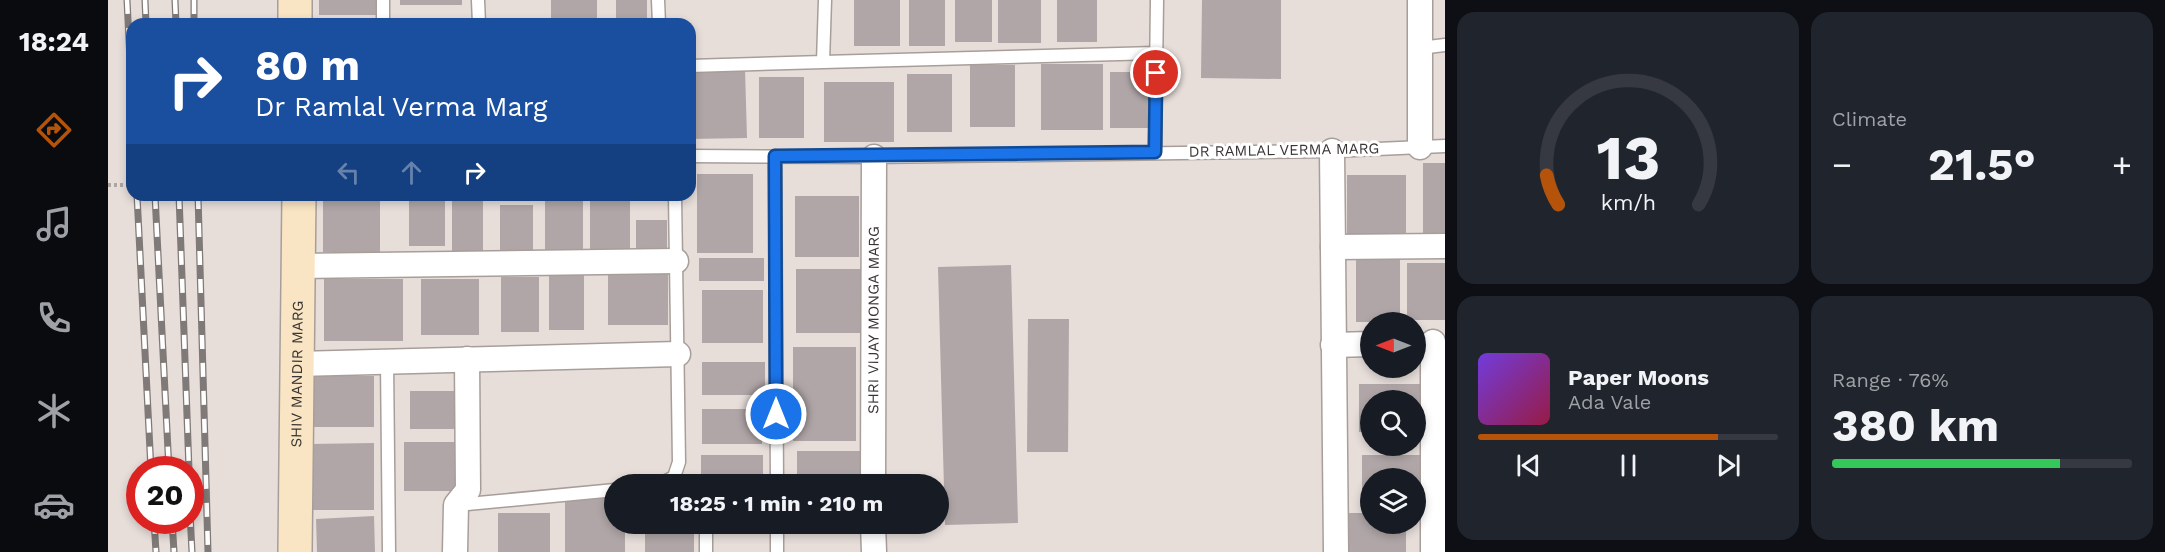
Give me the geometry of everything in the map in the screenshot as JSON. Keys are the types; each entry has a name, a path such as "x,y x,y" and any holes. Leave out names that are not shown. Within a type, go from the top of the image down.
{"street":[{"path":"295,0 295,18"},
{"path":"1420,0 1420,147"},
{"path":"1332,152 1336,552"},
{"name":"SHRI VIJAY MONGA MARG","path":"873,474 874,157"},
{"name":"SHIV MANDIR MARG","path":"295,552 298,201"},
{"path":"1332,247 1445,246"},
{"path":"298,266 676,261"},
{"path":"1431,342 1433,552"},
{"path":"1333,345 1360,344"},
{"path":"297,364 678,354"},
{"path":"455,552 456,505 468,490 466,359"},
{"path":"873,534 874,552"}],"lane":[{"path":"383,0 383,18"},
{"path":"478,0 479,18"},
{"path":"658,0 658,18"},
{"path":"823,62 825,0"},
{"path":"1155,152 1157,0"},
{"path":"1420,48 1445,45"},
{"path":"696,66 1156,53"},
{"name":"DR RAMLAL VERMA MARG","path":"696,156 874,157 1155,152 1332,152 1445,146"},
{"path":"775,156 777,474"},
{"path":"675,201 679,462 676,474"},
{"path":"387,361 389,552"},
{"path":"456,505 604,491"},
{"path":"706,534 706,552"},
{"path":"777,534 777,552"}],"path":[{"path":"108,185 126,185"}],"building":[{"path":"319,0 380,0 380,15 319,15"},
{"path":"400,0 462,0 462,5 400,5"},
{"path":"551,0 597,0 597,18 551,18"},
{"path":"616,0 647,0 647,18 616,18"},
{"path":"854,0 900,0 900,46 854,46"},
{"path":"909,0 945,0 945,46 909,46"},
{"path":"955,0 992,0 992,42 955,42"},
{"path":"998,0 1041,0 1041,43 998,43"},
{"path":"1057,0 1097,0 1097,42 1057,42"},
{"path":"1202,0 1281,0 1281,79 1201,78"},
{"path":"1041,64 1103,64 1103,130 1041,130"},
{"path":"970,65 1015,65 1015,127 970,127"},
{"path":"745,69 747,138 696,139 696,71"},
{"path":"1110,72 1151,72 1151,128 1110,128"},
{"path":"907,74 952,74 952,132 907,132"},
{"path":"759,77 804,77 804,138 759,138"},
{"path":"824,82 894,82 894,142 824,142"},
{"path":"1423,163 1445,163 1445,238 1423,238"},
{"path":"697,174 753,174 753,253 697,253"},
{"path":"1347,175 1406,175 1406,240 1347,239"},
{"path":"795,196 859,196 859,257 795,257"},
{"path":"323,201 380,201 380,252 323,252"},
{"path":"409,201 445,201 445,246 409,246"},
{"path":"452,201 483,201 483,254 452,254"},
{"path":"545,201 583,201 583,251 545,251"},
{"path":"590,201 630,201 630,249 590,249"},
{"path":"500,205 533,205 533,253 500,253"},
{"path":"636,220 667,220 667,252 636,252"},
{"path":"1356,252 1400,252 1400,312 1360,312 1360,322 1356,322"},
{"path":"699,258 764,258 764,281 699,281"},
{"path":"1407,263 1445,263 1445,320 1426,320 1426,312 1407,312"},
{"path":"1011,265 1018,523 949,525 949,474 944,474 938,267"},
{"path":"796,269 861,269 861,333 796,333"},
{"path":"608,272 668,272 668,325 608,325"},
{"path":"549,273 584,273 584,330 549,330"},
{"path":"501,277 539,277 539,332 501,332"},
{"path":"324,279 403,279 403,341 324,341"},
{"path":"421,279 479,279 479,335 421,335"},
{"path":"702,290 763,290 763,343 702,343"},
{"path":"1028,319 1069,319 1068,452 1027,452"},
{"path":"793,347 856,347 856,441 793,441"},
{"path":"702,362 765,362 765,395 702,395"},
{"path":"310,376 374,376 374,427 310,427"},
{"path":"1359,384 1424,384 1424,390 1360,390 1359,432"},
{"path":"410,391 462,391 462,429 410,429"},
{"path":"702,409 762,409 762,444 702,444"},
{"path":"404,442 458,442 458,491 404,491"},
{"path":"374,443 374,510 311,510 310,444"},
{"path":"797,451 862,451 862,474 797,474"},
{"path":"701,455 763,455 763,474 701,474"},
{"path":"1362,456 1426,456 1426,468 1362,468"},
{"path":"565,497 604,497 604,534 625,534 625,552 565,552"},
{"path":"498,513 550,513 550,552 498,552"},
{"path":"1346,513 1360,513 1360,534 1406,534 1406,552 1346,552"},
{"path":"374,516 375,552 317,552 316,519"},
{"path":"645,534 694,534 694,552 645,552"}],"railway":[{"path":"127,0 128,18"},
{"path":"145,0 146,18"},
{"path":"175,0 176,18"},
{"path":"194,0 194,18"},
{"path":"137,201 150,456"},
{"path":"155,201 168,456"},
{"path":"179,201 188,456"},
{"path":"198,201 208,552"},
{"path":"155,534 156,552"},
{"path":"173,534 174,552"},
{"path":"191,534 192,552"}],"route":[{"path":"776,414 775,156 874,157 1155,152 1156,73"}]}
